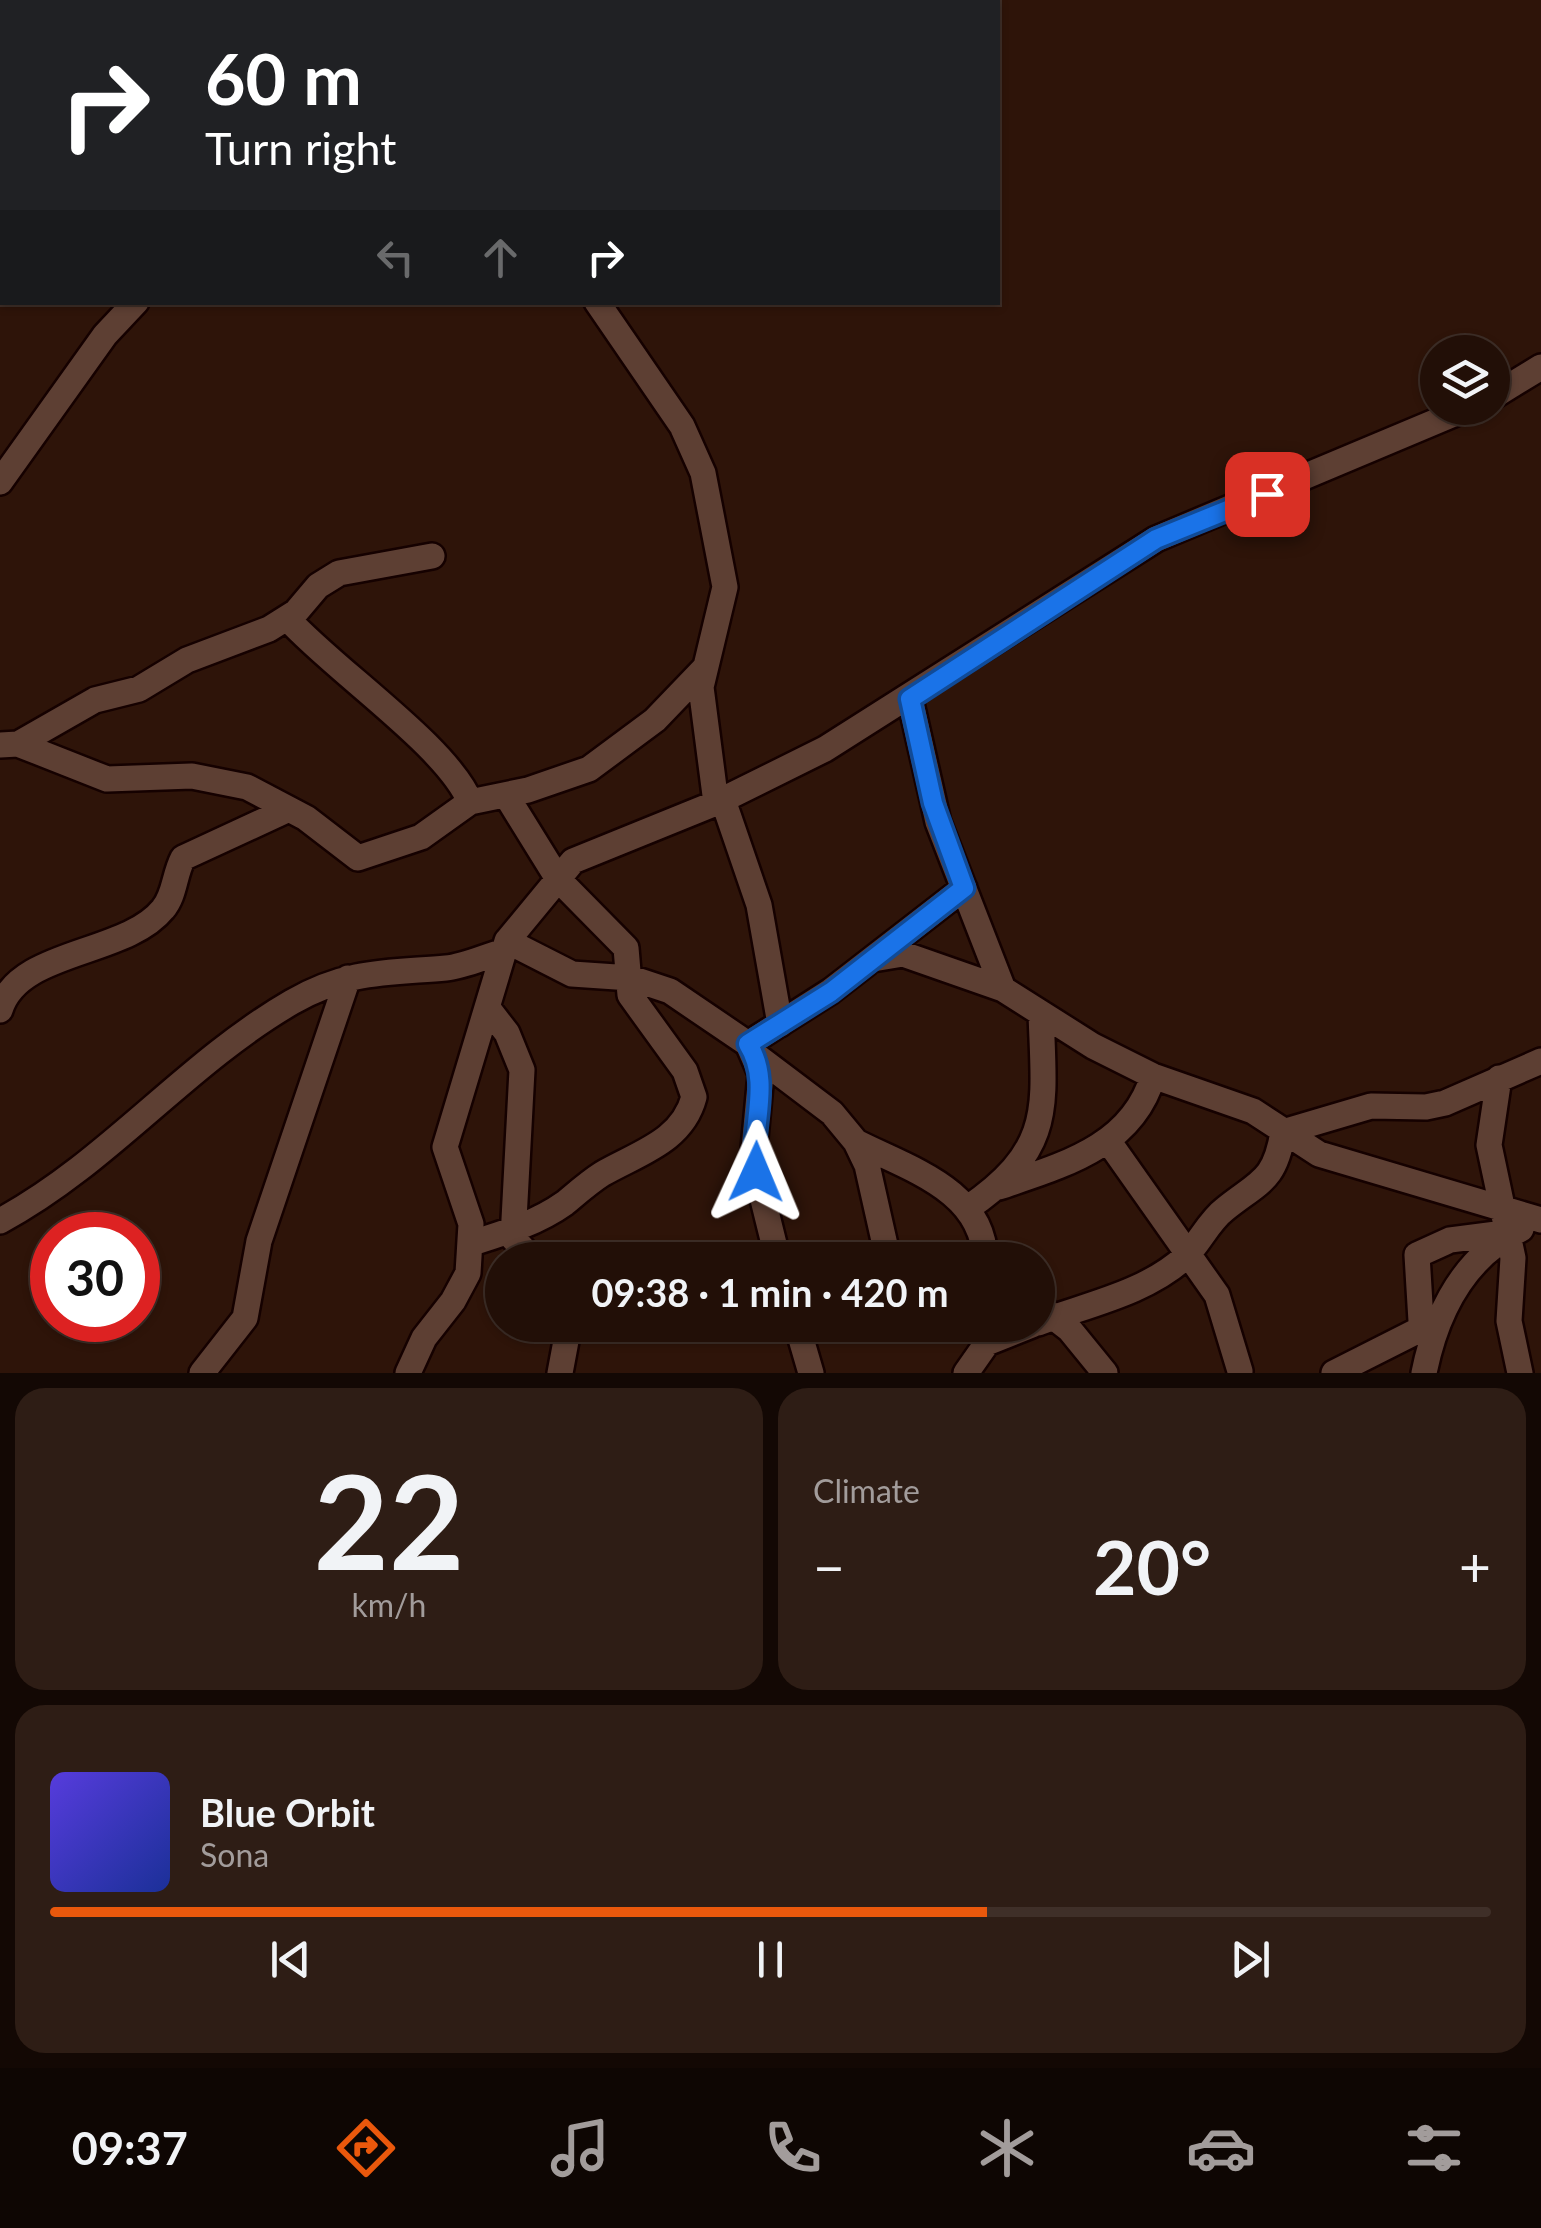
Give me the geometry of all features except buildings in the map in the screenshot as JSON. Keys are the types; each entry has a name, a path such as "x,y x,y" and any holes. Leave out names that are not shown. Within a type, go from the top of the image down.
{"street":[{"path":"0,482 105,334 133,305"},
{"path":"599,305 682,426 704,473 725,587 703,670 700,703 720,802 759,905 780,1024"},
{"path":"1510,386 1541,367"},
{"path":"408,1373 424,1338 462,1288 472,1243 471,1224 445,1147 490,1011 506,946 558,879 585,854 720,802 838,742 1156,539 1428,425"},
{"path":"9,744 95,700 139,688 187,660 288,619 318,586 340,572 432,556"},
{"path":"288,619 320,654 448,765 470,802"},
{"path":"9,744 107,779 171,775 233,782 274,798 358,858 421,837 470,802 570,778 598,763 656,720 703,670"},
{"path":"910,699 933,803 1003,989"},
{"path":"472,1243 514,1231 663,1142 692,1106 690,1080 630,995 631,978 622,942 558,879 506,795"},
{"path":"0,1010 14,984 132,932 162,912 183,858 288,810"},
{"path":"751,1049 964,888"},
{"path":"0,1222 74,1175 191,1072 290,1003 348,978 396,968 445,968 506,946 572,974 631,978 670,991 751,1049 832,1113 856,1142 866,1165 884,1242"},
{"path":"874,959 903,954 1003,989 1153,1076 1241,1105 1343,1163 1518,1225"},
{"path":"202,1373 245,1318 259,1241 348,978"},
{"path":"490,1011 506,1033 522,1070 516,1242"},
{"path":"968,1208 994,1188 1040,1127 1041,1013"},
{"path":"751,1049 762,1074 754,1158 774,1242"},
{"path":"1283,1132 1371,1106 1426,1107 1446,1103 1541,1061"},
{"path":"994,1188 1109,1142 1133,1120 1153,1076"},
{"path":"1498,1078 1490,1145 1518,1225 1512,1258 1511,1347 1520,1373"},
{"path":"1055,1313 1126,1292 1189,1252 1224,1210 1269,1176 1283,1132"},
{"path":"856,1142 945,1188 968,1208 988,1242"},
{"path":"1109,1142 1189,1252 1223,1308 1241,1372"},
{"path":"1334,1373 1427,1335 1457,1284 1518,1225"},
{"path":"1424,1373 1427,1335 1418,1256 1450,1240 1518,1225"},
{"path":"982,1232 983,1242"},
{"path":"1055,1329 1105,1373"},
{"path":"560,1373 566,1342"},
{"path":"807,1342 811,1373"},
{"path":"964,1373 971,1342"},
{"path":"964,1373 989,1342"}],"route":[{"path":"756,1172 753,1147 762,1074 748,1044 831,992 964,888 938,822 910,699 1156,539 1267,494"}]}
